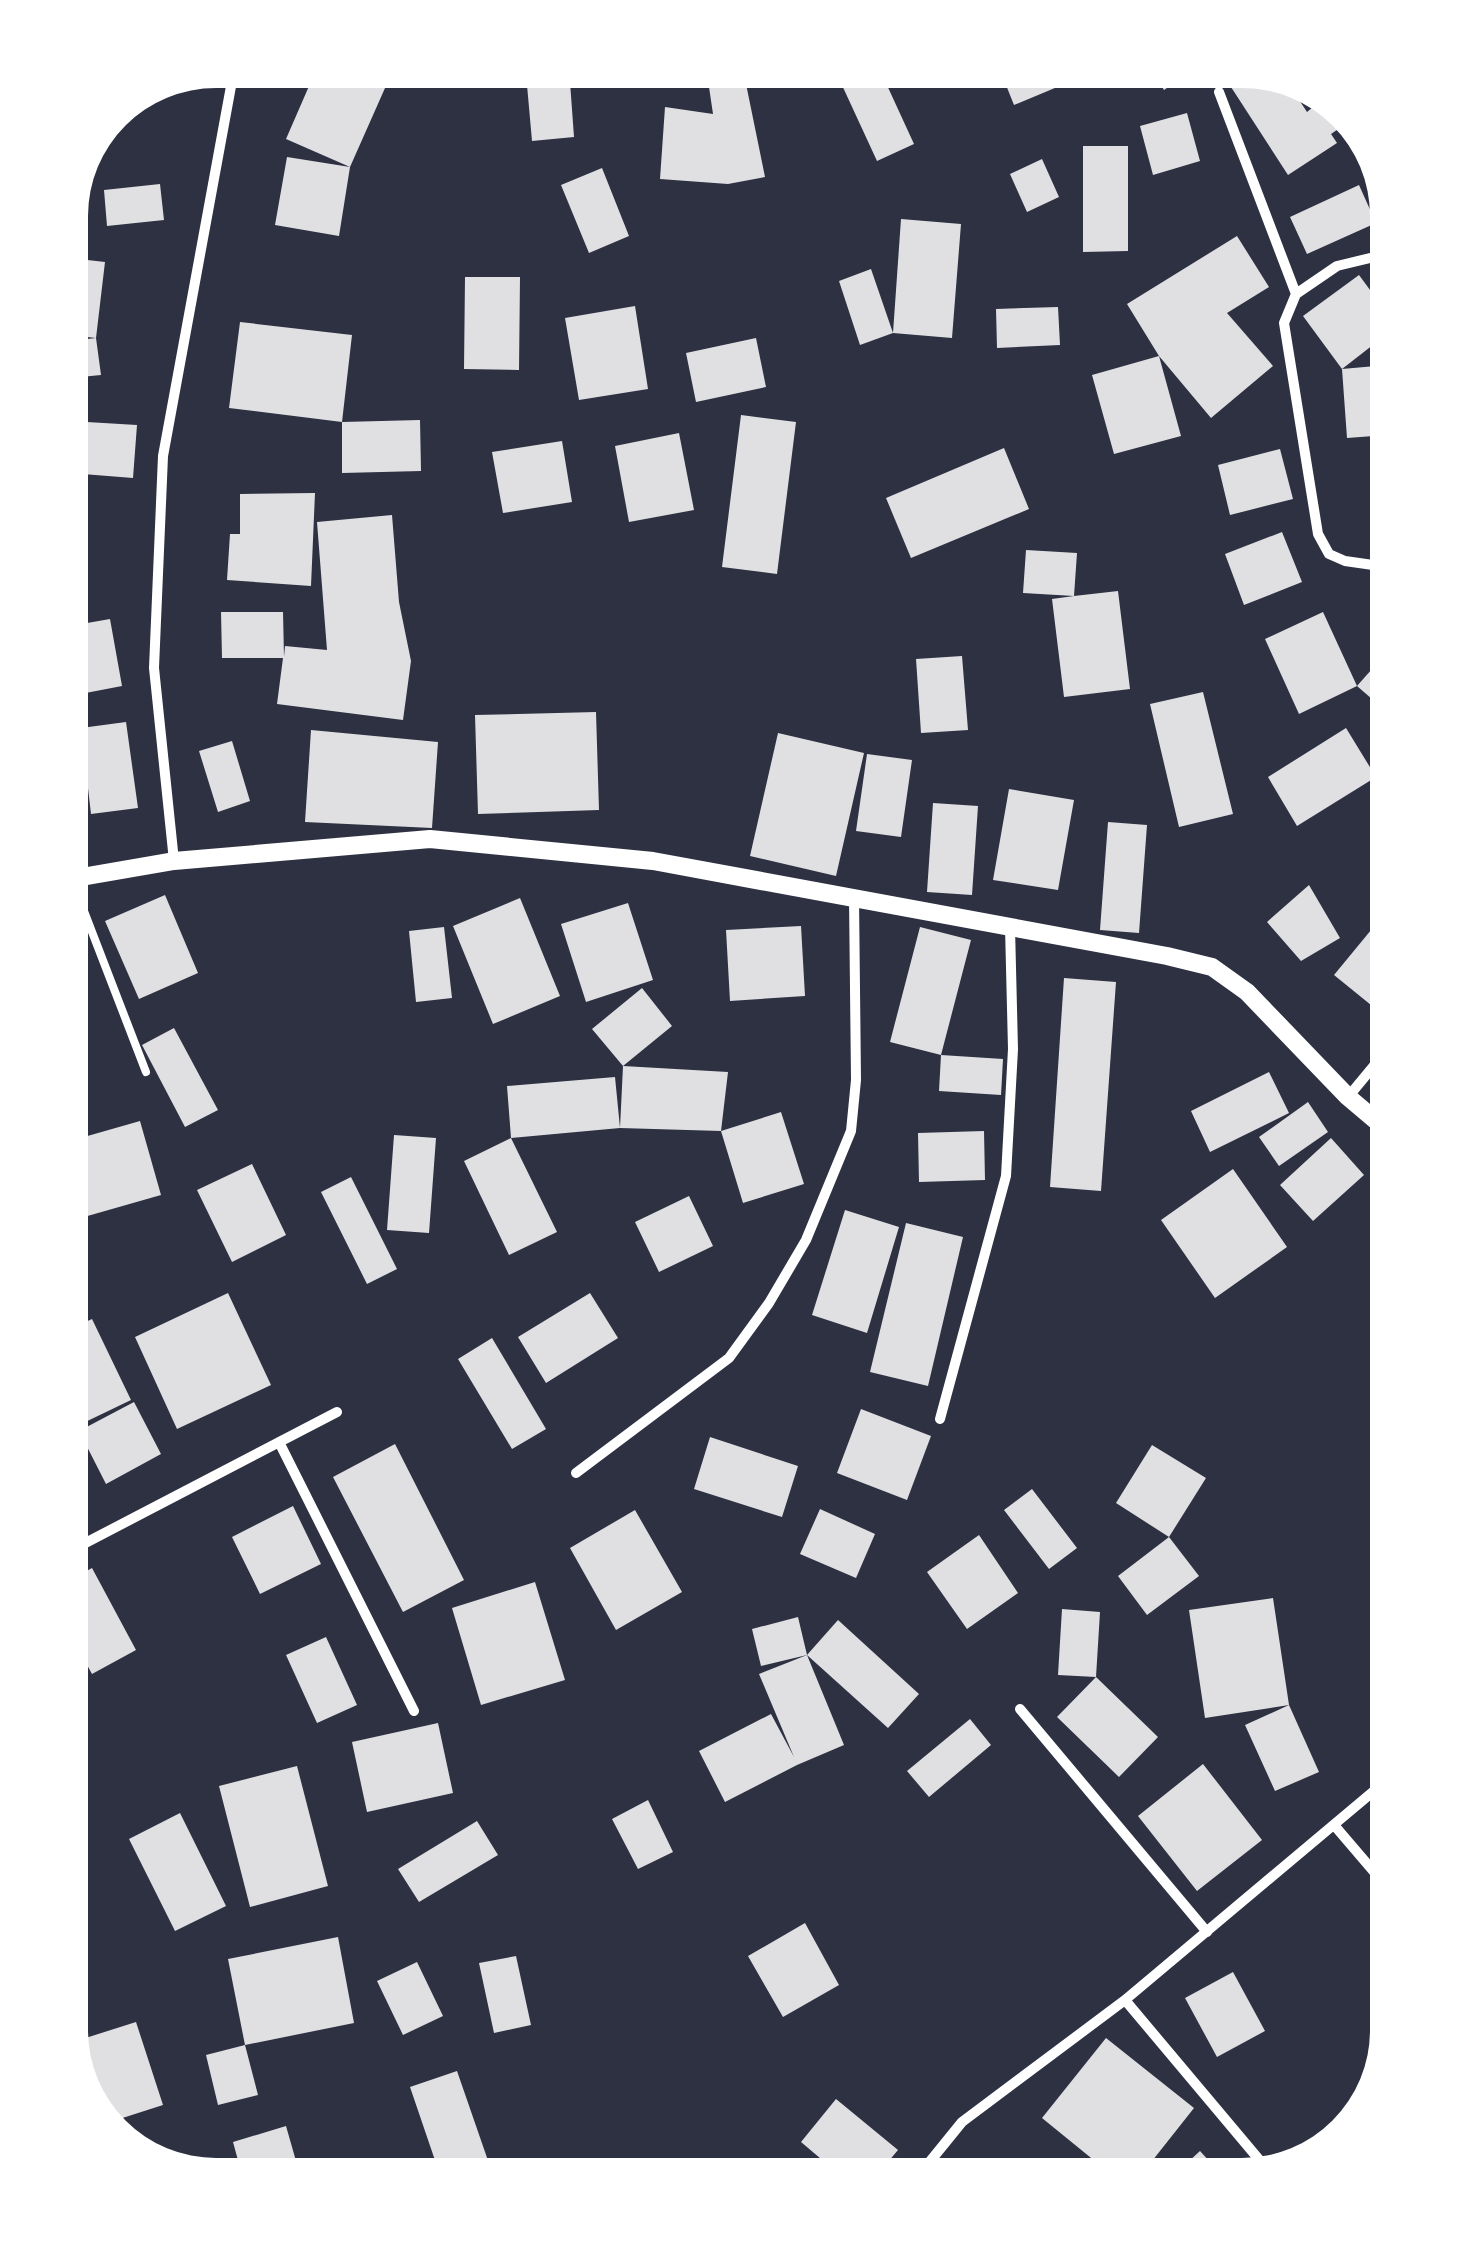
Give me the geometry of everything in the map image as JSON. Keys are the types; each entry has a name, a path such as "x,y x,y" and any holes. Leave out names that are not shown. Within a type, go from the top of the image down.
{"street":[{"path":"174,861 154,668 163,456 231,88"},
{"path":"1220,92 1296,294"},
{"path":"1370,258 1336,266 1296,294 1284,323 1318,534 1329,554 1370,564"},
{"path":"88,876 174,861 430,839 653,861 1167,956 1212,967 1246,992 1370,1116"},
{"path":"576,1473 729,1358 769,1303 806,1240 851,1131 856,1080 854,898"},
{"path":"940,1419 1006,1176 1013,1049 1010,927"},
{"path":"1348,1098 1370,1071"},
{"path":"88,1541 337,1412"},
{"path":"279,1442 414,1711"},
{"path":"1020,1709 1206,1932"},
{"path":"933,2158 962,2122 1125,2000 1370,1794"},
{"path":"1334,1825 1370,1867"},
{"path":"1125,2000 1256,2156"}],"lane":[{"path":"88,923 146,1072"}],"building":[{"path":"308,88 385,88 350,167 286,139"},
{"path":"527,88 570,88 574,137 532,141"},
{"path":"709,88 747,88 765,177 728,184 660,179 665,107 713,114"},
{"path":"843,88 888,88 914,144 877,161"},
{"path":"1007,88 1055,88 1014,105"},
{"path":"1232,88 1283,94 1301,102 1307,112 1313,109 1337,130 1331,134 1337,143 1288,175"},
{"path":"1187,113 1200,161 1153,175 1140,126"},
{"path":"1083,146 1128,146 1128,251 1083,252"},
{"path":"287,157 350,167 339,236 275,225"},
{"path":"1042,159 1059,197 1027,212 1010,174"},
{"path":"602,168 629,236 589,253 561,185"},
{"path":"160,184 164,220 107,226 104,190"},
{"path":"1359,185 1369,207 1370,226 1307,254 1290,217"},
{"path":"901,219 961,224 952,338 893,333"},
{"path":"1237,236 1269,287 1227,313 1273,366 1211,418 1159,356 1127,304"},
{"path":"88,260 105,262 96,338 88,337"},
{"path":"871,269 893,333 860,345 839,281"},
{"path":"1359,275 1370,290 1370,347 1342,369 1303,316"},
{"path":"465,277 520,277 519,370 464,369"},
{"path":"635,306 648,389 579,400 565,318"},
{"path":"1058,307 1060,345 997,348 996,309"},
{"path":"240,322 352,335 342,422 229,408"},
{"path":"96,338 101,375 88,376 88,339"},
{"path":"756,338 766,387 696,402 686,353"},
{"path":"1159,356 1181,436 1114,454 1092,375"},
{"path":"1370,367 1370,436 1347,438 1342,369"},
{"path":"741,415 796,422 777,574 722,567"},
{"path":"420,420 421,471 342,473 342,422"},
{"path":"88,422 137,425 133,478 88,474"},
{"path":"679,433 694,510 629,522 615,446"},
{"path":"562,441 572,502 503,513 492,452"},
{"path":"1004,448 1029,509 911,558 886,498"},
{"path":"1280,449 1293,499 1230,515 1218,465"},
{"path":"315,493 311,586 227,580 230,534 240,534 240,494"},
{"path":"392,515 399,602 411,661 403,720 277,704 283,658 222,658 221,612 283,612 284,657 285,646 327,650 317,522"},
{"path":"1282,532 1302,582 1244,605 1225,554"},
{"path":"1026,550 1077,553 1074,596 1023,593"},
{"path":"1118,591 1130,689 1064,697 1052,599"},
{"path":"1323,612 1357,686 1299,714 1265,639"},
{"path":"110,619 122,686 88,693 88,623"},
{"path":"962,656 968,730 921,733 916,659"},
{"path":"1370,671 1370,697 1357,686"},
{"path":"1203,692 1233,814 1179,827 1150,704"},
{"path":"596,712 599,810 478,814 475,715"},
{"path":"126,722 138,808 91,814 88,727"},
{"path":"1346,728 1370,767 1370,781 1297,826 1268,777"},
{"path":"311,730 438,742 432,828 305,822"},
{"path":"778,733 864,753 836,876 750,856"},
{"path":"232,741 250,801 218,812 199,751"},
{"path":"867,754 912,760 901,837 856,831"},
{"path":"1009,789 1074,800 1058,890 993,880"},
{"path":"933,803 978,806 972,895 927,892"},
{"path":"1108,822 1147,825 1139,933 1100,930"},
{"path":"1309,885 1340,938 1301,961 1267,922"},
{"path":"165,895 198,973 139,999 105,921"},
{"path":"520,898 560,996 493,1024 453,926"},
{"path":"628,903 653,980 586,1002 561,924"},
{"path":"801,926 805,996 730,1001 726,930"},
{"path":"444,927 452,998 416,1002 409,931"},
{"path":"920,927 971,940 941,1055 890,1042"},
{"path":"1370,931 1370,1004 1334,975"},
{"path":"1064,978 1116,982 1101,1191 1050,1187"},
{"path":"642,988 672,1026 623,1066 592,1029"},
{"path":"174,1028 218,1110 185,1127 142,1045"},
{"path":"941,1055 1003,1059 1001,1095 939,1091"},
{"path":"623,1066 728,1072 721,1131 620,1128"},
{"path":"1269,1072 1289,1113 1210,1152 1191,1111"},
{"path":"615,1077 620,1128 511,1138 507,1086"},
{"path":"1308,1102 1328,1132 1279,1166 1259,1137"},
{"path":"781,1112 804,1184 743,1203 721,1131"},
{"path":"140,1121 161,1195 88,1216 88,1136"},
{"path":"984,1131 985,1180 919,1182 918,1133"},
{"path":"394,1135 436,1138 429,1233 387,1230"},
{"path":"511,1138 557,1232 509,1255 464,1161"},
{"path":"1331,1138 1364,1175 1313,1221 1280,1185"},
{"path":"252,1164 286,1235 232,1262 197,1190"},
{"path":"1233,1169 1287,1247 1215,1298 1161,1220"},
{"path":"351,1177 397,1269 367,1284 321,1192"},
{"path":"689,1196 713,1246 659,1272 635,1222"},
{"path":"845,1210 899,1227 867,1333 812,1315"},
{"path":"906,1223 963,1237 928,1386 870,1372"},
{"path":"228,1293 271,1385 177,1429 135,1337"},
{"path":"590,1293 618,1338 546,1383 518,1337"},
{"path":"92,1319 131,1400 88,1421 88,1321"},
{"path":"492,1338 546,1429 512,1449 458,1359"},
{"path":"134,1402 161,1454 106,1484 88,1449 88,1426"},
{"path":"861,1409 931,1436 907,1500 837,1473"},
{"path":"710,1437 798,1466 782,1517 694,1489"},
{"path":"395,1444 464,1580 403,1612 333,1477"},
{"path":"1152,1445 1206,1478 1169,1537 1116,1503"},
{"path":"1032,1489 1077,1548 1049,1569 1004,1510"},
{"path":"293,1506 321,1564 260,1594 232,1537"},
{"path":"820,1509 875,1534 856,1578 800,1554"},
{"path":"635,1510 682,1592 616,1630 570,1548"},
{"path":"979,1535 1018,1593 967,1629 927,1572"},
{"path":"1169,1537 1199,1576 1147,1615 1118,1576"},
{"path":"92,1568 136,1650 92,1674 88,1667 88,1570"},
{"path":"535,1582 565,1680 481,1705 452,1608"},
{"path":"1273,1598 1289,1705 1205,1718 1189,1610"},
{"path":"1062,1609 1100,1612 1096,1677 1058,1675"},
{"path":"798,1617 807,1655 761,1666 752,1629"},
{"path":"838,1620 919,1694 888,1728 807,1655"},
{"path":"326,1637 357,1705 317,1723 286,1655"},
{"path":"807,1655 844,1745 725,1802 699,1751 771,1714 794,1757 759,1674"},
{"path":"1096,1677 1158,1737 1119,1777 1057,1717"},
{"path":"1289,1705 1319,1772 1275,1791 1245,1725"},
{"path":"970,1719 991,1745 929,1797 907,1771"},
{"path":"438,1723 453,1793 367,1812 352,1742"},
{"path":"1203,1764 1262,1840 1197,1891 1138,1816"},
{"path":"297,1766 328,1886 250,1907 219,1786"},
{"path":"648,1800 673,1852 638,1869 612,1819"},
{"path":"180,1813 226,1906 175,1931 129,1839"},
{"path":"477,1821 498,1855 419,1902 398,1869"},
{"path":"805,1923 839,1985 783,2017 748,1956"},
{"path":"338,1937 354,2023 245,2045 228,1959"},
{"path":"516,1956 531,2025 494,2033 479,1963"},
{"path":"417,1962 443,2016 403,2035 377,1981"},
{"path":"1233,1972 1265,2031 1217,2057 1185,1998"},
{"path":"136,2022 163,2105 123,2118 94,2071 89,2037"},
{"path":"1106,2038 1194,2108 1155,2158 1091,2158 1042,2118"},
{"path":"245,2045 258,2095 218,2105 206,2055"},
{"path":"457,2071 487,2157 434,2157 410,2087"},
{"path":"836,2099 898,2150 892,2158 819,2158 801,2142"},
{"path":"286,2126 295,2157 237,2157 233,2142"}]}
